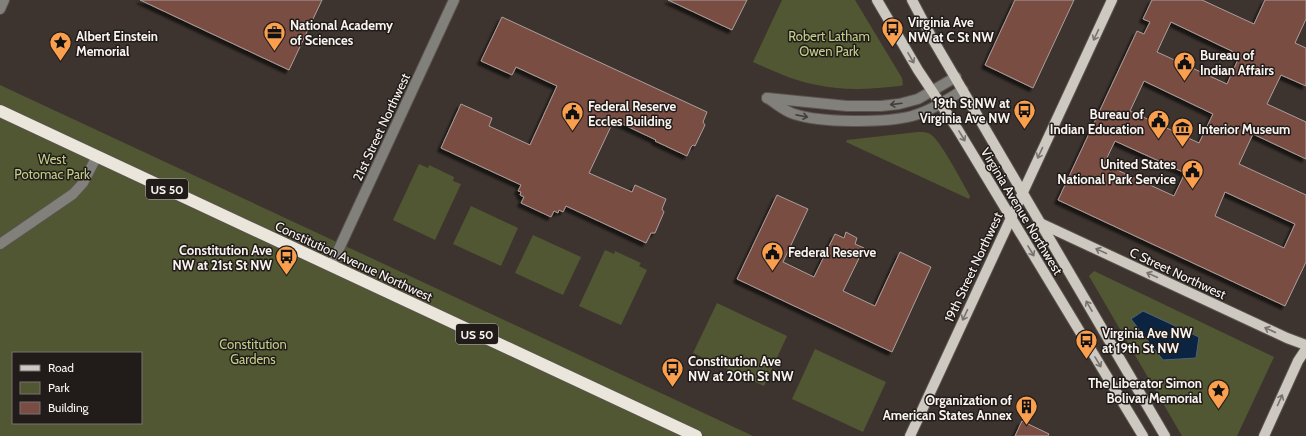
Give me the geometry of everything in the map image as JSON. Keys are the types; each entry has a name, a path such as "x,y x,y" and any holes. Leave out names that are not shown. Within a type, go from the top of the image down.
{"highway":[{"name":"Constitution Avenue Northwest","path":"0,111 696,436"}],"main road":[{"name":"Virginia Avenue Northwest","path":"877,0 918,70 958,130 1011,217 1142,436"},
{"name":"Virginia Avenue Northwest","path":"912,0 932,38 1023,191 1040,223 1165,436"},
{"name":"19th Street Northwest","path":"910,436 1112,0"},
{"name":"C Street Northwest","path":"1040,223 1287,338 1306,345"},
{"path":"1264,436 1298,361 1306,349"}],"street":[{"path":"0,9 4,0"},
{"name":"21st Street Northwest","path":"331,266 454,0"},
{"path":"956,77 907,103 880,106 830,105 797,100 767,98 793,114 824,119 886,120 912,116 925,111 963,90"},
{"path":"0,244 73,194 82,183 97,156"}],"green space":[{"name":"Robert Latham Owen Park","path":"782,0 855,0 902,78 903,85 869,89 827,87 792,78 753,62"},
{"path":"0,85 753,436 0,436"},
{"path":"926,132 930,134 939,144 970,196 969,199 846,142 847,140"},
{"path":"419,164 428,168 429,165 454,177 453,181 461,184 435,240 393,220"},
{"path":"471,206 518,228 501,266 453,244"},
{"path":"533,235 581,257 563,295 515,273"},
{"path":"605,250 614,254 615,251 641,263 639,266 647,270 621,325 579,306"},
{"path":"1094,271 1274,357 1237,436 1182,436 1089,276"},
{"path":"717,303 787,336 764,386 693,353"},
{"path":"815,349 886,382 863,432 792,399"}],"water":[{"path":"1143,311 1199,337 1196,358 1163,360 1131,319"}],"building":[{"name":"National Academy of Sciences","path":"140,0 322,0 289,70"},
{"path":"668,0 747,0 732,30"},
{"path":"1015,0 1074,0 1033,88 985,65"},
{"path":"1152,0 1202,0 1254,24 1265,0 1306,0 1306,19 1295,43 1306,48 1306,86 1281,75 1267,104 1306,122 1306,159 1253,134 1239,164 1306,195 1306,262 1285,306 1058,200 1137,31 1144,34 1150,22 1143,19","holes":["1171,22 1240,55 1227,84 1157,52","1144,81 1213,114 1199,143 1130,111","1115,141 1185,173 1174,196 1104,164","1225,192 1295,224 1284,248 1215,216"]},
{"name":"Federal Reserve Eccles Building","path":"502,17 707,112 703,122 705,125 695,146 693,145 691,147 687,156 614,120 589,173 632,192 635,185 666,199 662,209 664,212 655,233 651,233 646,243 566,206 563,212 559,210 558,213 554,211 551,217 521,203 524,197 520,195 521,192 518,191 521,185 441,148 461,104 492,118 489,126 530,145 557,86 516,67 512,75 481,61"},
{"name":"Federal Reserve","path":"777,195 808,209 783,262 814,277 835,234 844,238 846,232 857,238 855,244 864,248 843,291 875,306 900,252 931,267 892,352 737,279"},
{"name":"Organization of American States Annex","path":"1022,421 1049,434 1048,436 1015,436"}],"place":[{"name":"Virginia Ave NW at C St NW","path":"893,48"},
{"name":"National Academy of Sciences","path":"274,52"},
{"name":"Albert Einstein Memorial","path":"61,62"},
{"name":"Bureau of Indian Affairs","path":"1184,82"},
{"name":"19th St NW at Virginia Ave NW","path":"1025,130"},
{"name":"Federal Reserve Eccles Building","path":"572,132"},
{"name":"Bureau of Indian Education","path":"1159,140"},
{"name":"Interior Museum","path":"1182,148"},
{"name":"United States National Park Service","path":"1192,190"},
{"name":"Federal Reserve","path":"772,272"},
{"name":"Constitution Ave NW at 21st St NW","path":"287,276"},
{"name":"Virginia Ave NW at 19th St NW","path":"1086,360"},
{"name":"Constitution Ave NW at 20th St NW","path":"672,388"},
{"name":"The Liberator Simon Bolivar Memorial","path":"1218,410"},
{"name":"Organization of American States Annex","path":"1027,426"}],"park label":[{"name":"West Potomac Park","path":"52,166"},
{"name":"Constitution Gardens","path":"253,352"}]}
